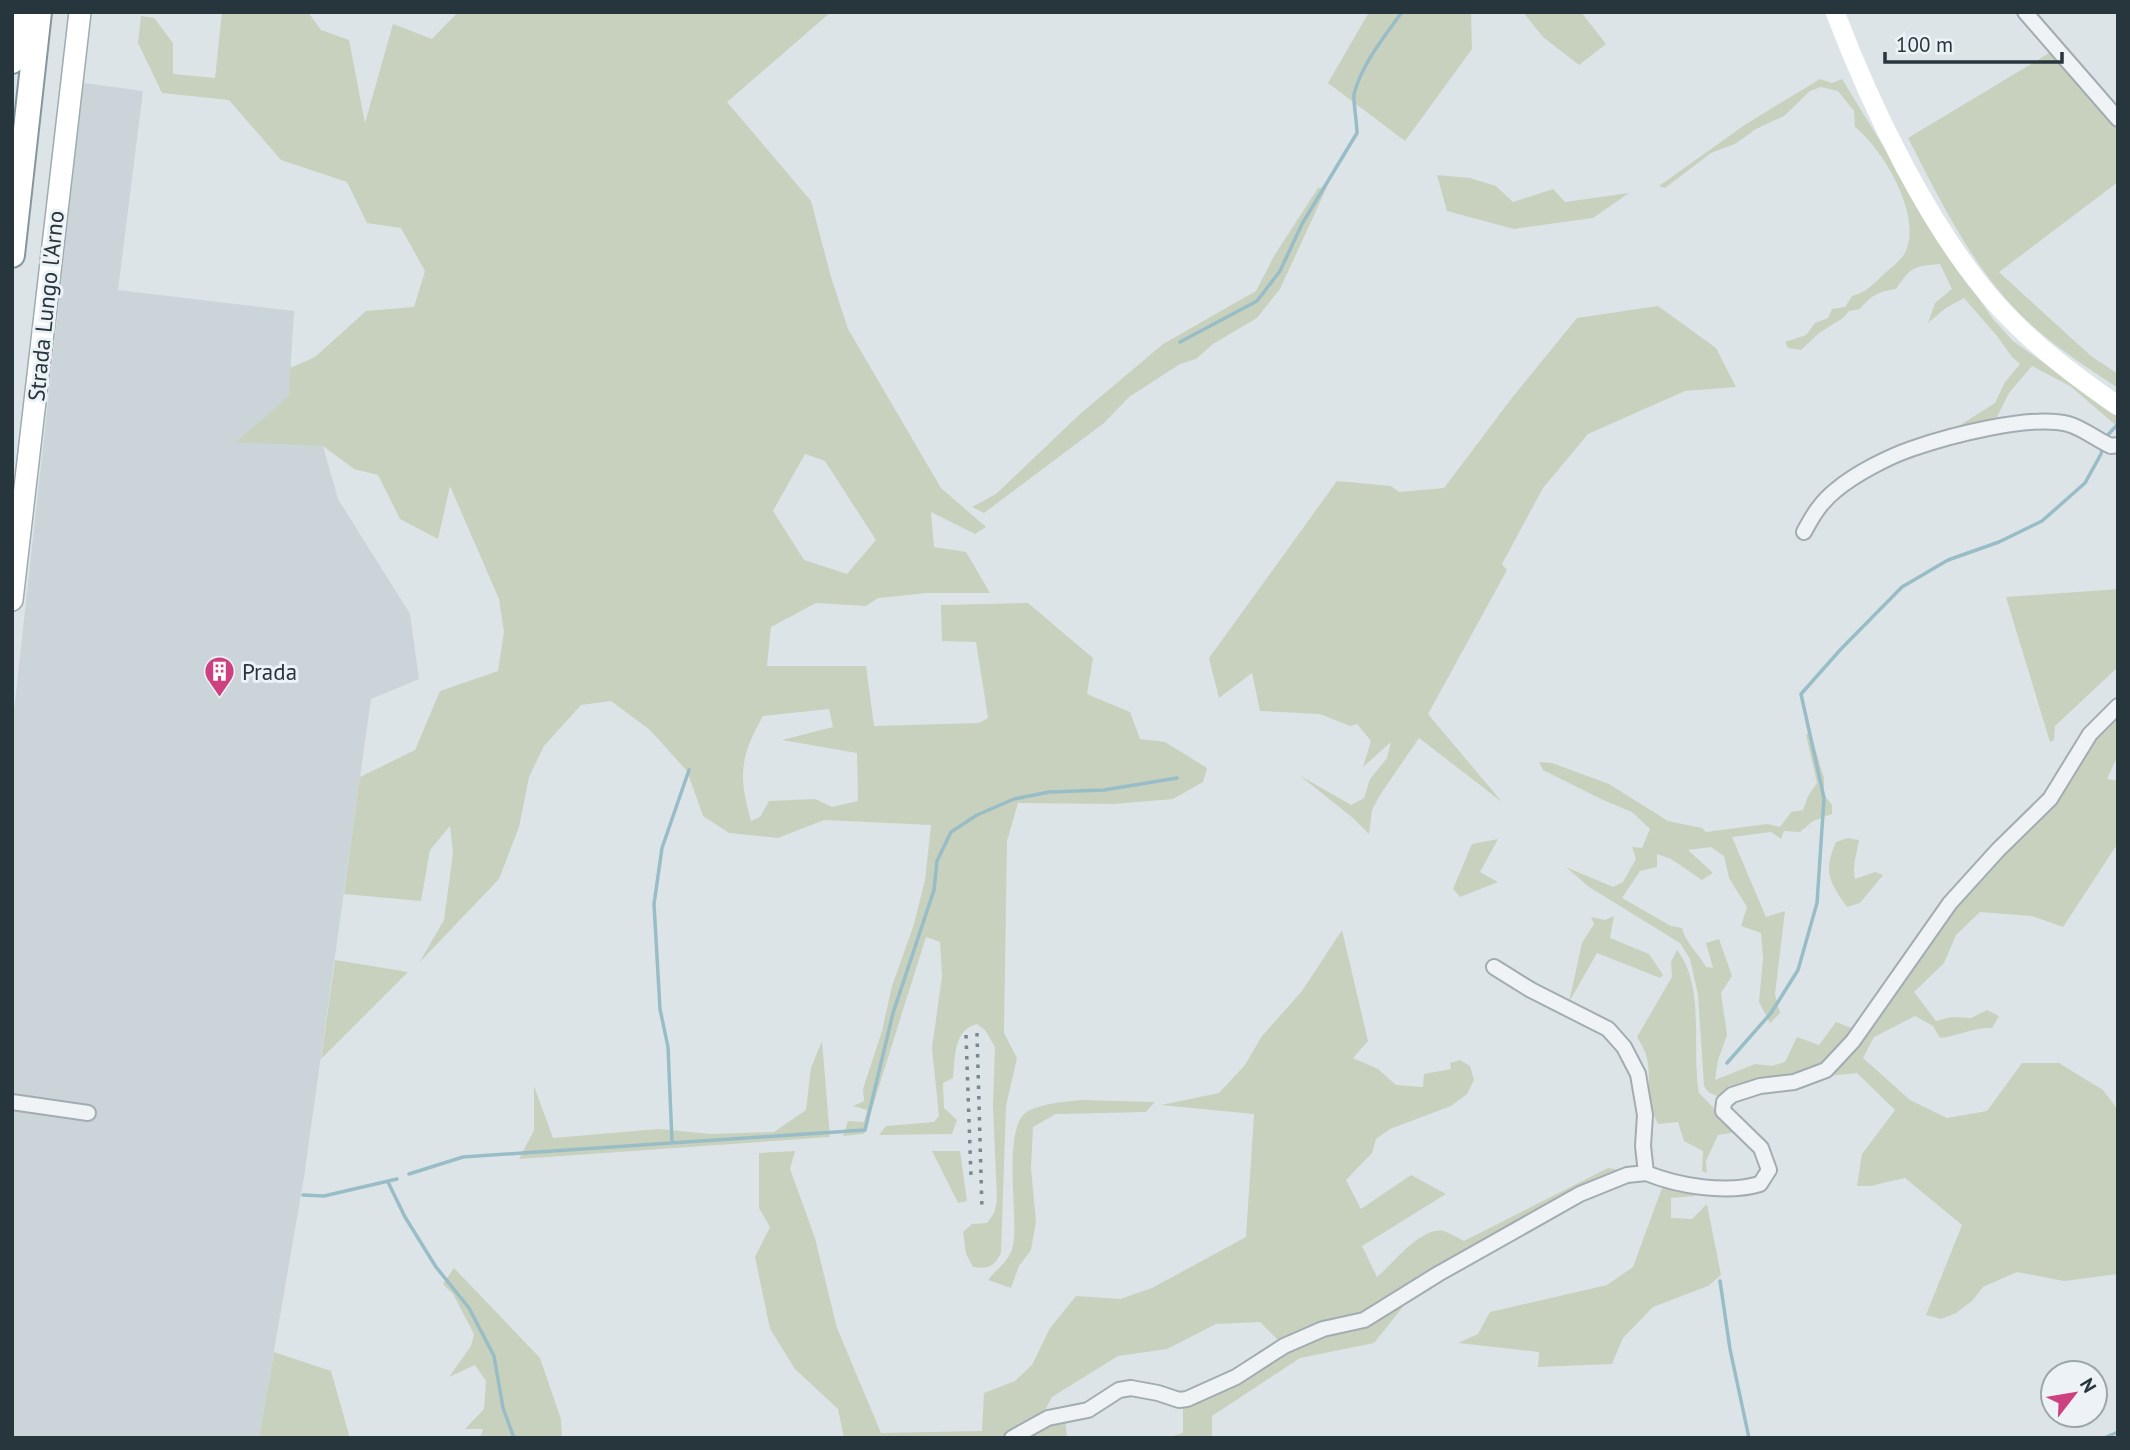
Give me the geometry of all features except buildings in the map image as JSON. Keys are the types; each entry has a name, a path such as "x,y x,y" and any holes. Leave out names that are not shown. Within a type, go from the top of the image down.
{"highway":[{"path":"12,61 18,12"},
{"path":"12,255 39,12"}],"main road":[{"name":"Strada Lungo l'Arno","path":"12,600 80,12"},
{"path":"1835,12 1868,91 1896,148 1960,256 1998,305 2041,348 2063,368 2118,406"}],"street":[{"path":"2025,12 2118,118"},
{"path":"1804,532 1815,510 1837,489 1879,463 1911,449 2001,425 2040,421 2069,424 2111,446 2118,445"},
{"path":"1012,1438 1048,1418 1088,1410 1119,1390 1131,1388 1158,1393 1179,1401 1187,1399 1236,1377 1284,1346 1324,1329 1364,1320 1438,1274 1580,1194 1627,1175 1646,1173 1670,1183 1701,1186 1746,1188 1760,1184 1769,1170 1761,1148 1723,1111 1724,1101 1732,1095 1760,1086 1794,1082 1826,1070 1853,1041 1950,903 1998,850 2050,799 2090,734 2118,706"},
{"path":"1494,967 1531,990 1608,1029 1624,1047 1638,1074 1645,1115 1643,1146 1646,1173"},
{"path":"12,1102 88,1112"}],"shaded area":[{"path":"83,83 143,91 118,290 294,311 289,396 323,446 338,499 410,614 419,679 371,699 304,1177 259,1438 12,1438 12,729"}],"green space":[{"path":"222,12 308,12 321,30 349,40 365,123 393,24 432,39 458,12 831,12 727,102 811,201 848,329 941,488 986,527 975,534 931,512 934,547 966,552 990,593 927,593 878,598 866,606 816,603 771,627 767,666 866,666 874,726 979,723 988,718 976,642 942,641 941,605 1028,603 1093,658 1087,694 1130,712 1140,739 1165,742 1207,768 1203,782 1173,799 1113,804 1018,803 1007,841 1004,1033 1017,1058 1006,1106 1001,1253 993,1264 973,1267 966,1254 963,1232 972,1224 987,1223 994,1213 997,1201 993,1106 995,1047 985,1030 977,1024 963,1032 955,1054 953,1078 943,1083 944,1108 957,1120 952,1134 879,1135 886,1126 934,1122 939,1116 932,1048 942,976 940,942 926,937 864,1134 843,1136 848,1121 864,1122 867,1110 853,1106 864,1101 863,1089 882,1031 892,986 914,924 925,880 931,825 824,820 778,838 729,833 703,816 687,771 650,730 611,701 581,705 544,746 529,777 519,827 499,879 419,963 444,920 453,853 450,826 430,850 421,901 344,894 360,777 415,750 440,691 498,671 504,632 499,599 450,486 438,539 400,519 378,475 354,469 323,446 236,442 289,396 290,368 315,357 366,311 414,307 425,271 401,228 367,223 347,182 281,160 229,100 162,93 138,43 141,16 154,18 173,43 173,74 215,78","holes":["805,454 825,461 876,540 847,574 804,560 773,511","829,709 833,727 782,740 857,753 858,801 832,807 815,799 769,801 760,817 751,821 744,791 744,767 750,743 763,716"]},
{"path":"1369,12 1471,12 1472,49 1405,141 1328,83"},
{"path":"1523,12 1581,12 1606,44 1579,65 1543,37"},
{"path":"2051,52 2118,125 2118,182 1999,272 2091,356 2118,374 2118,388 2051,342 1999,291 1969,250 1908,138"},
{"path":"1820,79 1832,83 1842,79 1955,263 1992,318 2013,341 2118,415 2118,427 2070,386 2032,366 2009,393 1994,423 1941,437 1995,403 2005,382 2020,364 1964,298 1928,323 1935,303 1952,289 1940,264 1914,269 1896,289 1871,297 1860,309 1849,311 1801,350 1788,348 1785,342 1806,335 1815,323 1828,318 1832,309 1845,307 1852,296 1873,285 1901,259 1909,241 1906,206 1899,187 1878,152 1855,127 1854,111 1838,91 1821,87 1810,91 1784,116 1756,129 1735,144 1711,153 1665,188 1659,186 1746,124"},
{"path":"1437,175 1470,178 1496,186 1513,202 1553,189 1565,202 1629,193 1593,218 1514,229 1447,211"},
{"path":"1327,187 1280,289 1257,318 1213,344 1196,359 1180,364 1129,397 1104,423 984,513 972,507 996,494 1080,414 1163,344 1256,291 1274,256 1318,188"},
{"path":"1658,306 1716,348 1736,387 1685,391 1588,434 1543,488 1502,564 1507,570 1428,714 1502,802 1419,738 1372,810 1369,834 1299,775 1351,805 1364,798 1370,779 1387,758 1391,742 1363,767 1371,741 1357,724 1350,726 1320,714 1260,711 1252,673 1219,698 1209,658 1337,481 1391,486 1399,492 1444,488 1577,318"},
{"path":"2118,589 2118,667 2055,726 2054,740 2050,742 2006,597"},
{"path":"2118,716 2118,755 2107,779 2118,781 2118,843 2063,927 2032,916 1980,912 1956,935 1944,963 1914,992 1936,1021 1951,1017 1971,1018 1987,1010 1999,1016 1992,1028 1940,1038 1933,1026 1915,1016 1874,1037 1863,1058 1910,1100 1947,1118 1987,1111 2022,1063 2059,1063 2103,1090 2118,1110 2118,1274 2064,1281 2017,1272 1983,1287 1972,1301 1956,1313 1941,1319 1926,1315 1962,1225 1905,1178 1870,1186 1857,1186 1862,1154 1895,1110 1857,1073 1828,1076 2003,846"},
{"path":"1810,731 1824,778 1824,795 1832,805 1832,814 1813,821 1800,832 1784,831 1781,839 1771,832 1732,837 1766,917 1785,911 1775,994 1780,1013 1770,1023 1759,1002 1763,958 1761,933 1741,926 1747,907 1729,878 1724,856 1711,847 1688,850 1713,873 1702,880 1671,859 1657,854 1657,867 1640,871 1622,898 1671,926 1682,928 1706,967 1713,968 1706,943 1719,939 1732,976 1721,993 1727,1035 1718,1060 1715,1080 1755,1064 1772,1066 1785,1062 1797,1037 1819,1045 1836,1022 1854,1029 1824,1068 1798,1076 1730,1086 1717,1096 1708,1092 1704,1086 1698,995 1690,959 1680,943 1589,887 1566,867 1613,887 1623,882 1636,859 1632,847 1642,848 1650,829 1632,812 1543,770 1539,762 1552,763 1609,784 1668,821 1702,828 1706,832 1767,824 1780,827 1791,812 1803,810 1817,783 1806,735"},
{"path":"1848,838 1859,840 1854,864 1855,879 1875,872 1883,875 1860,903 1847,907 1832,883 1829,869 1836,842"},
{"path":"1498,839 1480,872 1498,882 1460,897 1453,889 1472,844"},
{"path":"1614,916 1610,938 1649,954 1663,975 1660,978 1597,953 1569,1002 1582,943 1594,924 1591,917 1605,920"},
{"path":"1342,930 1368,1041 1353,1058 1378,1069 1396,1085 1423,1087 1424,1074 1451,1069 1450,1063 1460,1060 1470,1066 1474,1080 1467,1094 1451,1106 1390,1129 1376,1139 1372,1153 1346,1180 1361,1209 1411,1175 1446,1194 1362,1246 1377,1277 1408,1247 1426,1234 1444,1231 1464,1241 1608,1168 1626,1171 1362,1316 1280,1342 1260,1322 1216,1324 1167,1349 1118,1356 1052,1397 1041,1418 1004,1438 844,1438 838,1409 795,1369 770,1329 755,1257 770,1227 759,1208 759,1153 795,1151 790,1169 815,1238 837,1328 881,1433 982,1431 984,1393 1015,1381 1032,1365 1050,1328 1076,1296 1120,1299 1152,1288 1246,1237 1254,1114 1161,1105 1219,1093 1245,1065 1262,1036 1302,991"},
{"path":"1677,950 1686,965 1695,1000 1699,1093 1737,1132 1718,1135 1706,1161 1707,1173 1702,1171 1703,1151 1684,1141 1678,1122 1658,1124 1650,1098 1647,1058 1637,1037 1672,977 1671,962"},
{"path":"335,960 408,972 321,1059"},
{"path":"822,1041 830,1137 519,1159 534,1130 534,1086 553,1138 659,1129 711,1134 774,1132 806,1110 811,1068"},
{"path":"1081,1100 1155,1102 1146,1112 1056,1114 1033,1127 1031,1168 1036,1222 1031,1250 1019,1266 1011,1288 988,1280 1006,1261 1013,1246 1013,1153 1020,1120 1028,1111 1041,1106"},
{"path":"932,1151 960,1151 967,1201 958,1203"},
{"path":"1662,1188 1697,1190 1695,1196 1671,1198 1671,1218 1692,1219 1707,1204 1721,1275 1708,1286 1653,1307 1623,1338 1612,1364 1538,1367 1539,1352 1458,1343 1478,1334 1490,1312 1607,1285 1633,1267"},
{"path":"454,1268 540,1358 561,1419 562,1438 480,1438 483,1429 465,1429 484,1409 486,1381 475,1365 449,1377 471,1346 474,1334 453,1294 443,1284"},
{"path":"1406,1303 1374,1343 1300,1358 1212,1416 1212,1438 1166,1438 1183,1433 1183,1406 1285,1349 1320,1336 1365,1325"},
{"path":"274,1352 331,1371 350,1438 259,1438"},
{"path":"1065,1419 1067,1438 1023,1438 1051,1422"}],"waterway":[{"path":"1180,342 1257,301 1280,271 1302,224 1357,133 1354,94 1362,72 1402,12"},
{"path":"2104,439 2118,424"},
{"path":"1727,1063 1771,1013 1798,970 1817,903 1824,798 1801,694 1902,587 1948,560 1999,542 2042,521 2085,483 2103,446"},
{"path":"672,1142 668,1047 660,1009 654,904 662,848 689,770"},
{"path":"409,1174 463,1157 865,1130 893,1013 934,890 937,861 951,832 977,815 1014,799 1049,792 1104,790 1177,778"},
{"path":"303,1195 324,1196 397,1179"},
{"path":"388,1182 405,1217 436,1267 469,1308 494,1356 503,1408 514,1438"},
{"path":"1720,1281 1730,1349 1749,1438"},
{"path":"2104,1438 2118,1432"}],"railway":[{"path":"977,1033 982,1210"},
{"path":"966,1035 971,1177"}],"place":[{"name":"Prada","path":"219,699"}]}
